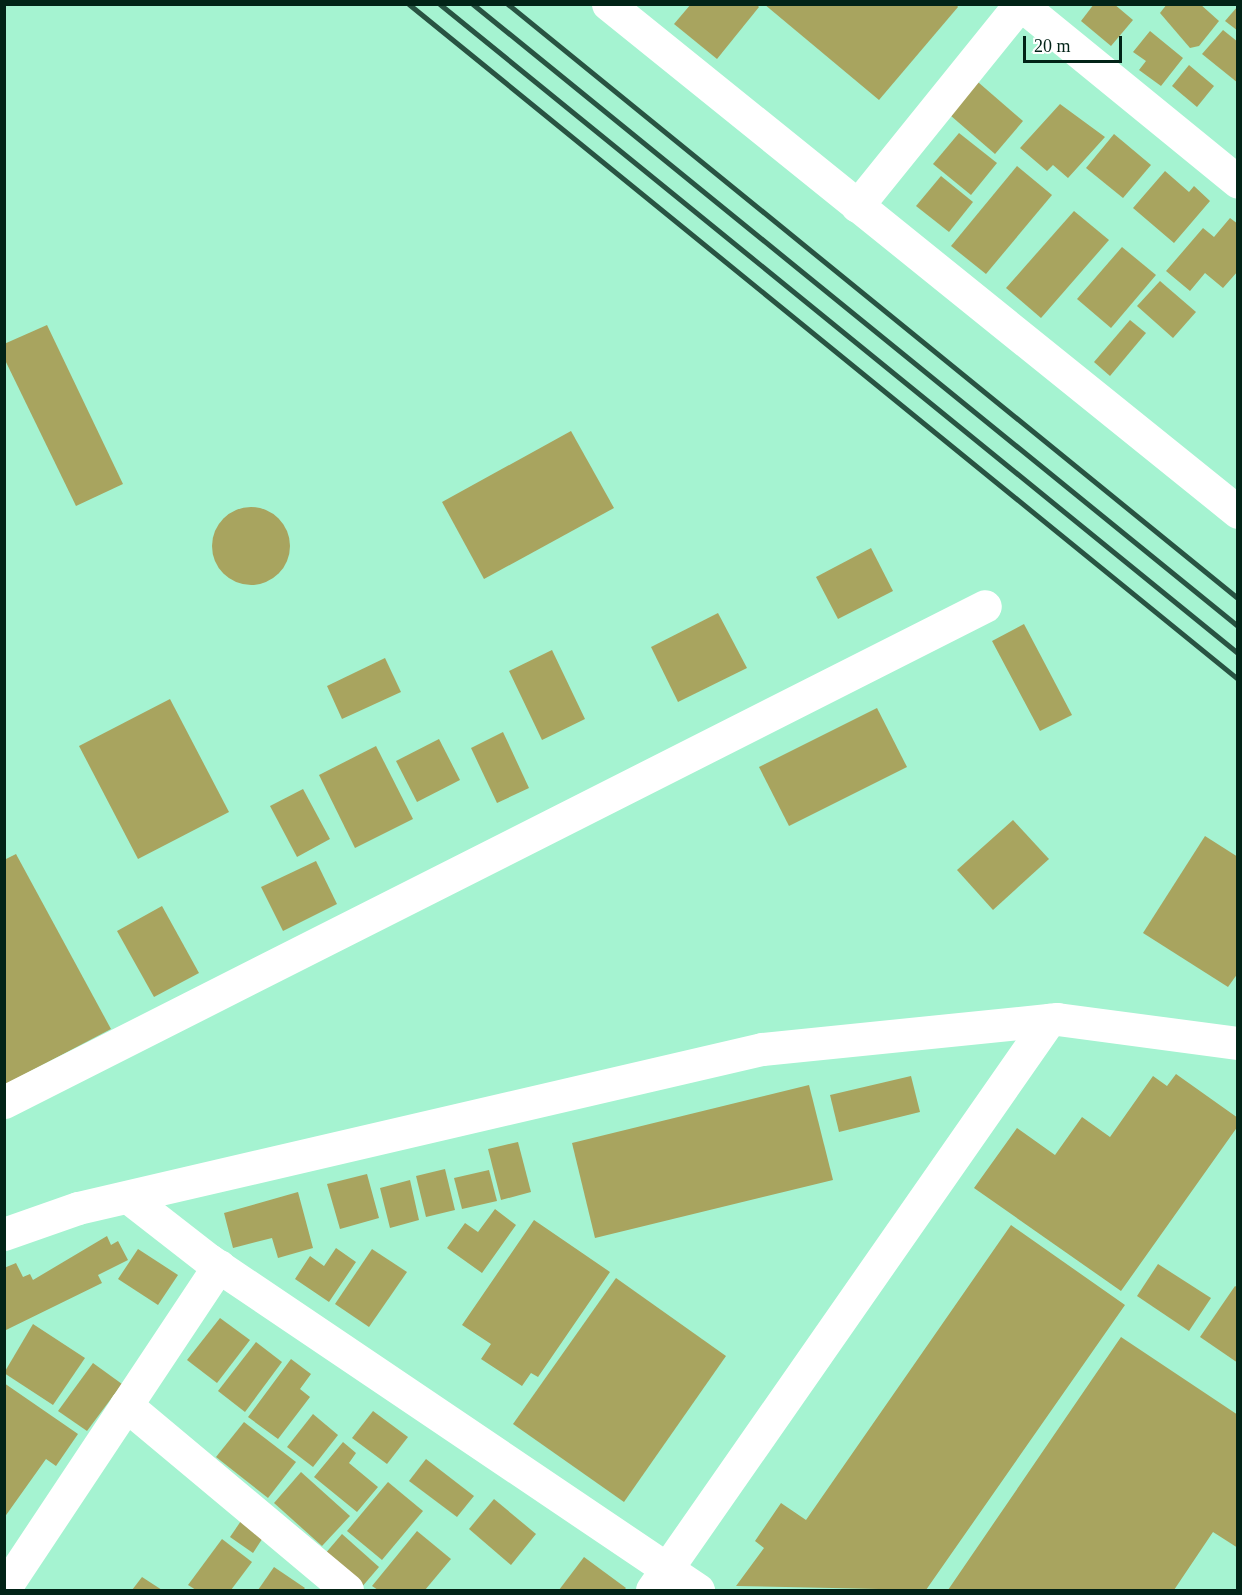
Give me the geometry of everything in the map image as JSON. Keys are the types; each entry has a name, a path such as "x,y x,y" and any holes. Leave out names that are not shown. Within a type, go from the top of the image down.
{"street":[{"path":"608,4 1238,512"},
{"path":"857,206 1020,4 1238,182"},
{"path":"4,1102 985,606"},
{"path":"659,1580 1049,1020"},
{"path":"4,1234 128,1197 762,1049 1049,1020 1238,1043"},
{"path":"128,1197 219,1266 659,1580 698,1590"},
{"path":"4,1589 219,1266"},
{"path":"126,1405 347,1590"}],"building":[{"path":"691,4 756,4 759,7 717,59 674,24"},
{"path":"764,4 956,4 958,7 879,100"},
{"path":"1094,4 1114,4 1133,20 1111,46 1081,21"},
{"path":"1167,4 1200,4 1219,21 1199,46 1190,48 1160,13"},
{"path":"1238,6 1238,31 1225,21"},
{"path":"1223,30 1238,42 1238,83 1202,54"},
{"path":"1150,31 1183,58 1161,86 1139,70 1146,61 1133,52"},
{"path":"1189,65 1214,86 1197,107 1172,86"},
{"path":"971,76 1023,121 995,154 943,109"},
{"path":"1060,104 1105,137 1068,178 1053,165 1047,171 1020,148"},
{"path":"959,133 997,163 971,195 933,164"},
{"path":"1114,134 1151,165 1123,198 1086,168"},
{"path":"1017,166 1052,195 986,274 951,246"},
{"path":"1165,171 1189,192 1194,186 1210,201 1174,243 1133,208"},
{"path":"941,176 973,202 949,232 916,206"},
{"path":"1074,211 1109,240 1041,318 1006,288"},
{"path":"1230,218 1238,224 1238,271 1223,288 1205,273 1190,291 1166,271 1203,228 1214,237"},
{"path":"1122,247 1156,275 1111,328 1077,299"},
{"path":"1160,281 1196,312 1173,338 1137,306"},
{"path":"1130,320 1146,333 1110,376 1094,362"},
{"path":"47,325 123,484 76,506 4,358 4,344"},
{"path":"571,431 614,508 484,579 442,502"},
{"path":"243,507 259,507 273,513 284,524 290,538 290,554 284,568 273,579 259,585 243,585 229,579 218,568 212,554 212,538 218,524 229,513"},
{"path":"871,548 893,591 838,619 816,577"},
{"path":"718,613 747,668 678,702 651,647"},
{"path":"1024,624 1072,715 1040,731 992,641"},
{"path":"552,650 585,719 542,740 509,671"},
{"path":"385,658 401,692 342,719 327,686"},
{"path":"170,699 229,812 138,859 79,746"},
{"path":"877,708 907,767 789,826 759,767"},
{"path":"503,732 529,788 497,803 471,748"},
{"path":"439,739 460,780 417,802 396,761"},
{"path":"376,746 413,819 355,848 319,775"},
{"path":"303,789 330,839 297,857 270,806"},
{"path":"1013,820 1049,859 993,910 957,870"},
{"path":"1205,836 1238,857 1238,973 1228,987 1143,933"},
{"path":"16,854 111,1029 4,1085 4,860"},
{"path":"316,861 337,904 283,931 261,887"},
{"path":"162,906 199,973 154,997 117,931"},
{"path":"1176,1074 1238,1118 1238,1126 1121,1291 974,1188 1017,1128 1055,1155 1082,1117 1110,1137 1153,1076 1167,1086"},
{"path":"911,1076 920,1112 839,1132 830,1095"},
{"path":"809,1085 833,1180 595,1238 572,1143"},
{"path":"518,1142 531,1192 501,1200 488,1149"},
{"path":"445,1169 455,1210 426,1217 416,1176"},
{"path":"489,1170 497,1201 462,1209 454,1178"},
{"path":"367,1174 379,1218 340,1229 327,1184"},
{"path":"410,1180 419,1220 390,1228 380,1188"},
{"path":"298,1192 313,1248 278,1258 272,1238 233,1248 224,1213"},
{"path":"495,1209 516,1225 482,1273 447,1248 465,1223 478,1232"},
{"path":"534,1220 610,1272 538,1377 531,1373 522,1386 481,1359 491,1344 462,1325"},
{"path":"1011,1225 1125,1305 926,1590 736,1586 764,1548 755,1541 781,1503 806,1520"},
{"path":"107,1236 111,1245 118,1241 128,1260 98,1275 102,1283 4,1331 4,1268 16,1263 23,1277 30,1274 33,1280"},
{"path":"336,1248 356,1262 329,1302 295,1279 310,1256 324,1266"},
{"path":"138,1249 178,1275 158,1305 118,1279"},
{"path":"372,1249 407,1272 369,1327 335,1304"},
{"path":"1158,1264 1211,1298 1189,1331 1137,1296"},
{"path":"616,1278 726,1356 624,1502 513,1424"},
{"path":"1235,1286 1238,1288 1238,1363 1200,1337"},
{"path":"220,1318 250,1340 217,1383 187,1360"},
{"path":"33,1324 85,1358 53,1405 4,1373"},
{"path":"1121,1337 1238,1415 1238,1548 1213,1532 1174,1590 948,1590"},
{"path":"256,1342 282,1362 245,1412 218,1391"},
{"path":"291,1359 311,1374 300,1389 310,1397 278,1439 248,1417"},
{"path":"93,1363 122,1384 87,1431 58,1411"},
{"path":"4,1383 78,1434 56,1466 46,1459 4,1518"},
{"path":"373,1411 408,1437 387,1464 352,1438"},
{"path":"313,1414 338,1435 313,1467 287,1447"},
{"path":"244,1422 296,1462 268,1498 216,1457"},
{"path":"343,1442 356,1453 349,1463 378,1487 357,1512 314,1477"},
{"path":"426,1459 474,1496 457,1517 409,1481"},
{"path":"301,1472 350,1516 322,1546 274,1503"},
{"path":"388,1482 423,1511 382,1560 347,1531"},
{"path":"494,1499 536,1534 511,1565 469,1529"},
{"path":"243,1518 266,1533 253,1553 230,1537"},
{"path":"417,1531 451,1559 425,1590 378,1590 372,1586"},
{"path":"342,1534 379,1567 361,1588 324,1555"},
{"path":"222,1539 252,1562 231,1590 196,1590 188,1585"},
{"path":"584,1557 626,1588 624,1590 559,1590"},
{"path":"274,1567 305,1588 303,1590 258,1590"},
{"path":"142,1577 162,1590 132,1590"}],"railway":[{"path":"409,4 1238,679"},
{"path":"440,4 1238,653"},
{"path":"473,4 1238,626"},
{"path":"508,4 1238,598"}]}
